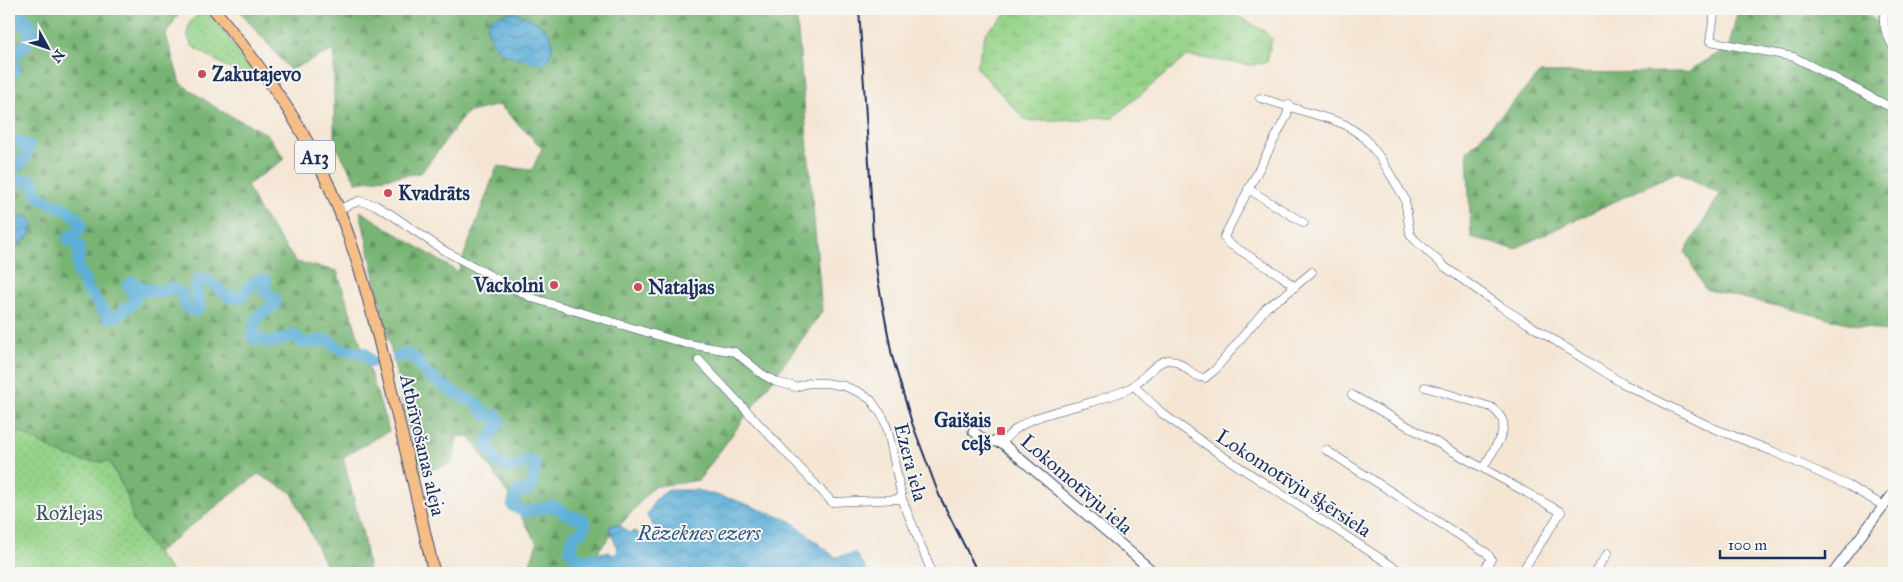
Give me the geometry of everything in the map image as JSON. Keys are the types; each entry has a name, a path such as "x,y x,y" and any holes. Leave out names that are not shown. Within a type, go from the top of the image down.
{"main road":[{"name":"A13","path":"214,9 261,68 289,111 317,162 339,209"},
{"name":"Atbrīvošanas aleja","path":"339,209 358,261 376,325 434,573"}],"street":[{"path":"1715,9 1710,41 1794,57 1894,109"},
{"path":"1886,9 1882,18 1887,36 1894,48"},
{"path":"1260,98 1289,105 1346,125 1364,138 1381,159 1401,191 1410,234 1445,267 1500,306 1622,383 1714,428 1832,478 1884,506"},
{"path":"1289,105 1287,115 1225,232 1224,239 1287,279 1295,287"},
{"path":"1248,190 1304,223"},
{"name":"Ezera iela","path":"339,209 358,201 375,205 392,214 443,250 532,298 683,343 735,352 762,374 776,382 796,387 809,383 826,383 844,386 859,392 871,400 883,418 888,431 902,499 932,573"},
{"path":"1002,443 1012,432 1035,417 1088,403 1134,386 1159,364 1169,360 1177,362 1199,377 1205,378 1209,376 1267,307 1312,272"},
{"path":"699,360 832,502 902,499"},
{"name":"Lokomotīvju šķērsiela","path":"1134,386 1167,417 1232,463 1403,573"},
{"path":"1425,388 1491,407 1499,414 1504,421 1503,432 1483,468"},
{"path":"1352,395 1561,512 1521,573"},
{"name":"Lokomotīvju iela","path":"973,432 984,440 1002,443 1155,573"},
{"path":"1326,450 1487,553 1491,559 1482,573"},
{"path":"1833,573 1894,492"},
{"path":"1594,573 1608,553"}],"green space":[{"path":"9,9 158,9 162,15 179,13 166,35 180,83 221,111 267,134 285,159 247,185 257,207 296,262 337,271 389,431 343,457 363,535 369,573 329,573 292,493 258,474 156,553 133,521 127,494 110,462 83,461 58,453 9,426"},
{"path":"238,9 796,9 822,312 699,480 653,487 592,558 592,565 581,573 527,573 537,543 506,491 470,437 457,436 453,462 419,475 360,211 458,272 497,166 532,170 542,148 499,105 466,113 421,173 356,182 334,142 334,50 290,70"},
{"path":"1012,9 1224,9 1263,30 1272,39 1267,62 1250,65 1187,56 1112,118 1026,121 976,67 986,32"},
{"path":"1738,9 1858,9 1894,32 1894,334 1705,289 1685,252 1720,194 1677,172 1514,249 1471,237 1467,152 1540,73 1687,72 1729,47"},
{"path":"210,14 257,74 258,78 256,81 250,81 192,46 188,37 188,27 196,16"},
{"name":"Rožlejas","path":"9,404 110,462 156,553 173,573 9,573"}],"water":[{"path":"513,12 540,24 551,36 553,44 546,63 534,63 508,55 495,47 487,27 492,17"},
{"path":"22,216 27,216 34,223 29,236 9,253 9,226"},
{"name":"Rēzeknes ezers","path":"668,490 697,490 735,500 791,521 835,557 855,553 869,573 597,573 593,565 596,553 607,552 615,555 618,551 609,527 615,524 629,533 635,531 651,543 656,541 654,535 657,531 647,516 655,500"}],"waterway":[{"path":"9,74 15,71 11,60 26,44 32,30 29,22 19,24 14,18 24,9"},
{"path":"9,141 17,141 29,146 25,159 10,172 9,177"},
{"path":"9,178 15,183 28,179 33,182 36,193 41,198 70,212 81,223 80,230 68,238 79,245 78,273 84,277 85,287 109,318 119,315 135,301 135,295 128,285 133,282 147,292 151,289 157,293 171,288 183,295 186,306 195,311 199,308 196,285 199,279 210,281 229,297 241,297 259,279 266,281 264,291 273,297 276,303 256,319 252,337 256,340 272,343 294,335 303,343 328,340 345,350 364,353 371,362"},
{"path":"398,356 407,354 417,361 426,374 454,393 477,404 486,415 497,416 500,421 487,443 497,461 511,467 531,460 535,464 532,484 529,490 517,492 513,506 525,512 553,506 566,514 583,520 585,525 582,531 573,537 570,551 578,558 587,561 592,558"}],"railway":[{"path":"859,9 873,239 877,275 892,356 912,423 939,495 978,573"}],"place":[{"name":"Zakutajevo","path":"202,74"},
{"name":"Kvadrāts","path":"388,193"},
{"name":"Vackolni","path":"554,285"},
{"name":"Nataļjas","path":"638,287"},
{"name":"Gaišais ceļš","path":"1001,431"}]}
